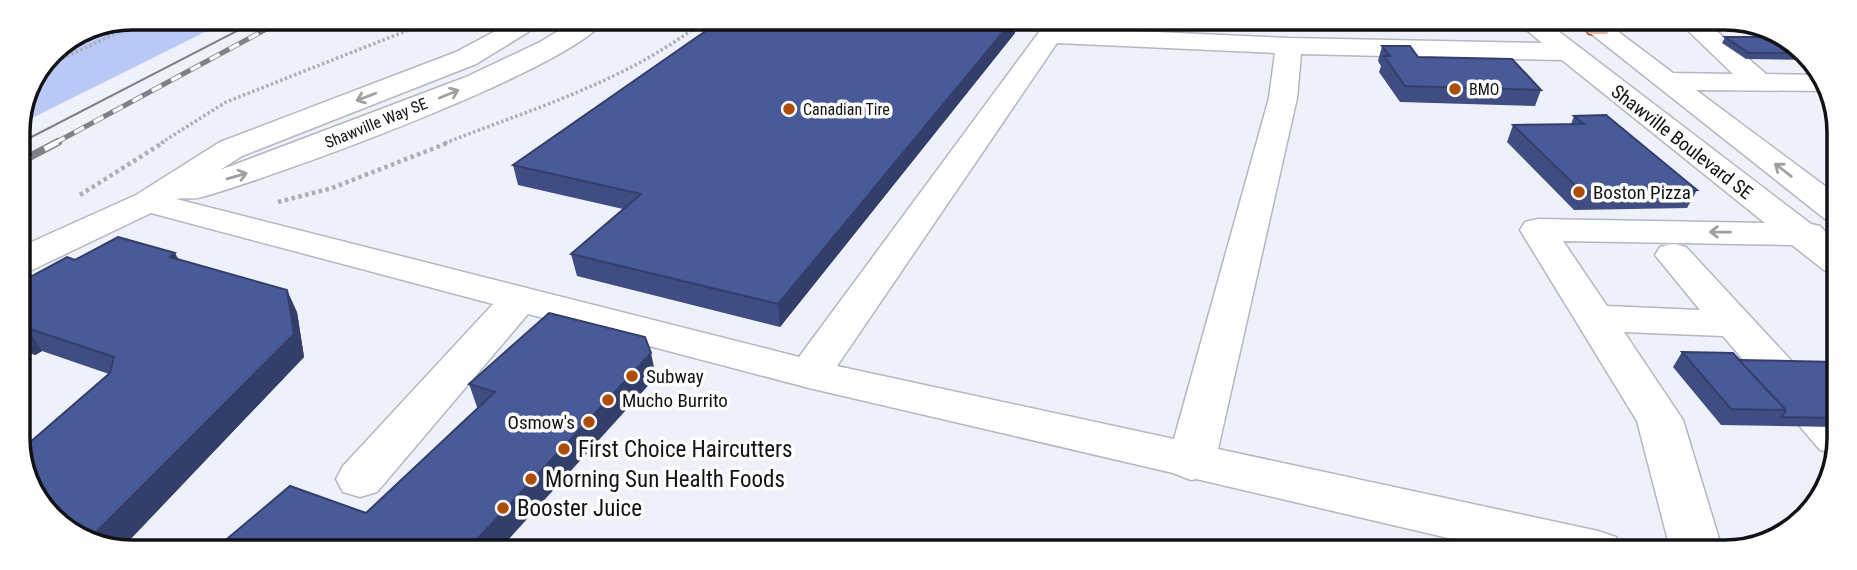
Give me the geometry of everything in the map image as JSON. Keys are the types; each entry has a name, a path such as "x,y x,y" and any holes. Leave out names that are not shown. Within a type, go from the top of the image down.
{"street":[{"name":"Shawville Way SE","path":"30,257 148,202 231,149 466,58 517,30"},
{"name":"Shawville Way SE","path":"148,202 262,169 470,86 578,30"},
{"path":"809,374 1054,30"},
{"path":"1168,30 1281,33 1566,52"},
{"name":"Shawville Boulevard SE","path":"1540,30 1799,233 1827,249"},
{"name":"Shawville Boulevard SE","path":"1601,30 1827,204"},
{"path":"1700,30 1758,82"},
{"path":"1191,463 1283,98 1281,33"},
{"path":"1669,81 1814,83"},
{"path":"148,202 809,374 1191,463 1543,540"},
{"path":"1545,241 1799,233"},
{"path":"1545,241 1673,255 1827,253"},
{"path":"1545,241 1660,420 1694,540"},
{"path":"1673,255 1731,324 1827,428"},
{"path":"359,479 519,300"},
{"path":"1594,318 1731,324"}],"path":[{"path":"74,199 226,102 409,30"},
{"path":"274,203 332,188 628,71 672,46 692,30"},
{"path":"61,59 122,31"}],"shaded area":[{"path":"209,30 31,119 40,87 51,70 81,43 99,35 119,31"}],"building":[{"name":"Canadian Tire","path":"707,30 1005,30 778,304 571,254 641,194 513,165"},
{"path":"1725,37 1762,37 1789,53 1749,53"},
{"path":"1382,46 1410,46 1418,57 1512,59 1541,90 1405,86 1384,56 1390,56"},
{"path":"1606,115 1697,190 1582,192 1513,125 1584,124 1574,116"},
{"path":"118,237 175,253 170,257 287,290 294,334 95,533 81,527 65,515 47,495 35,471 30,442 110,373 114,357 30,329 30,277 67,257 75,260"},
{"path":"549,313 645,337 651,353 476,540 226,540 290,486 366,513 495,392 469,384"},
{"path":"1682,352 1733,353 1786,410 1731,409"},
{"path":"1739,360 1827,362 1827,418 1782,417 1786,410"}],"tram line":[{"path":"30,138 239,30"}],"railway":[{"path":"55,143 265,30"},
{"path":"30,157 58,142"}],"place":[{"name":"BMO","path":"1455,89"},
{"name":"Canadian Tire","path":"789,109"},
{"name":"Boston Pizza","path":"1579,192"},
{"name":"Subway","path":"632,376"},
{"name":"Mucho Burrito","path":"608,400"},
{"name":"Osmow's","path":"589,422"},
{"name":"First Choice Haircutters","path":"564,449"},
{"name":"Morning Sun Health Foods","path":"531,479"},
{"name":"Booster Juice","path":"503,508"}]}
